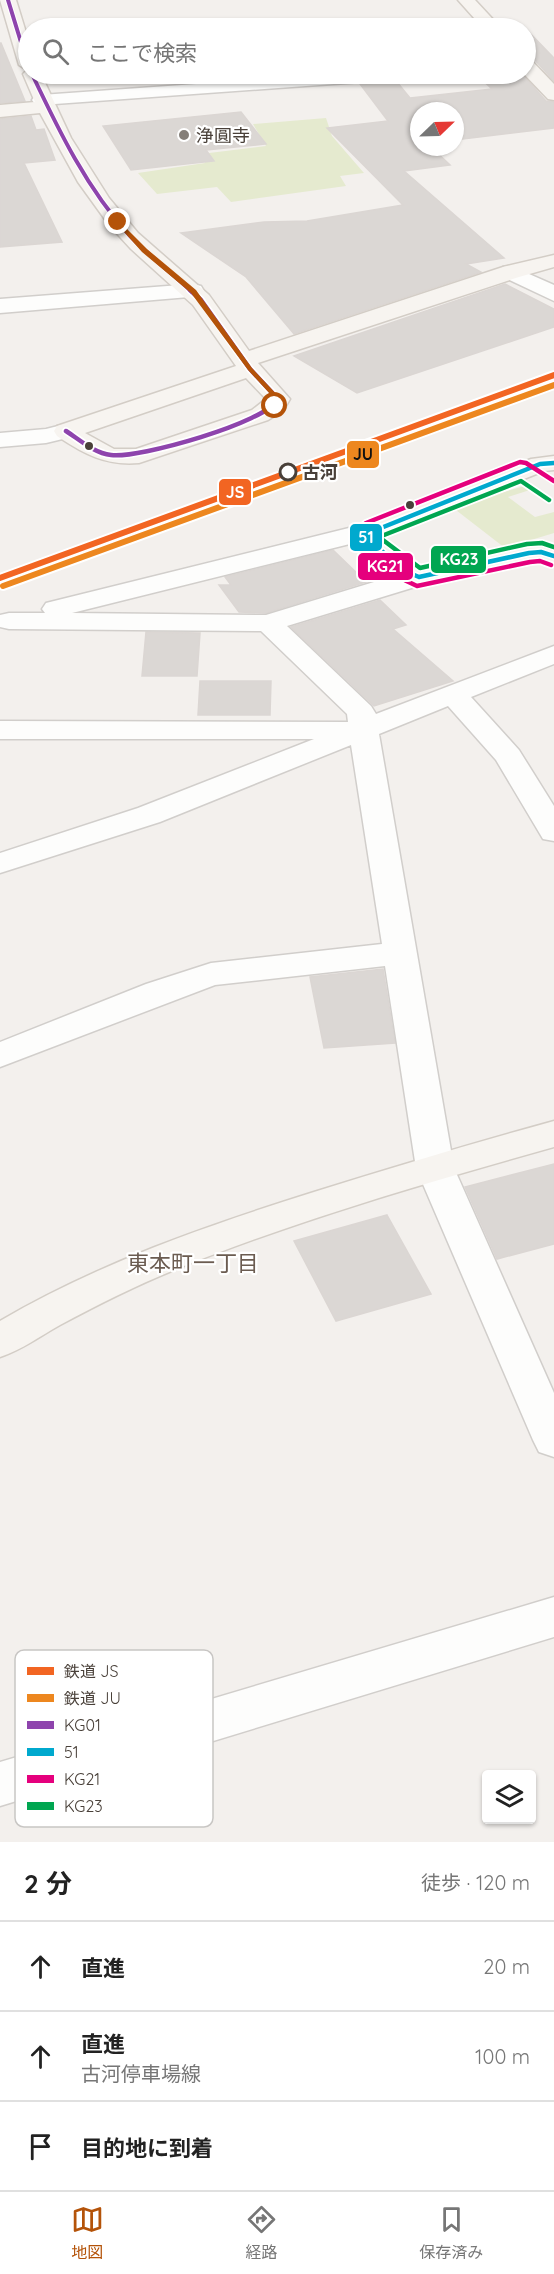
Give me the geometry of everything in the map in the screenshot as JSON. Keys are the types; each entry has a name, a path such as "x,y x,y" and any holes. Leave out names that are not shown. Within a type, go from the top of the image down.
{"street":[{"path":"8,0 18,32"},
{"path":"466,0 483,18"},
{"path":"536,77 554,95"},
{"path":"36,84 43,103 87,178 118,222 145,250 194,291 247,365 278,399 275,406 260,415 149,453 125,458 105,456 66,431"},
{"path":"0,111 43,103 279,84"},
{"path":"0,440 46,436 66,431 511,272 554,261"},
{"path":"511,272 554,294"},
{"path":"0,306 194,291"},
{"path":"4,623 369,531 540,464 554,463"},
{"path":"369,531 366,538 407,572 419,577"},
{"path":"4,623 268,623 419,577 530,553 541,552 554,556 554,548"},
{"path":"268,623 361,712 435,1168 554,1440"},
{"path":"0,863 149,815 554,654"},
{"path":"453,694 508,756 554,832"},
{"path":"0,730 365,730"},
{"path":"0,1055 158,992 211,975 401,953"},
{"path":"0,1341 30,1322 137,1268 242,1228 554,1134"},
{"path":"213,1720 554,1617"},
{"path":"0,1784 15,1779"}],"green space":[{"path":"326,118 332,136 364,173 340,176 346,186 231,202 217,187 157,194 138,173 205,163 201,154 266,146 253,124"},
{"path":"528,485 533,489 508,497 535,517 554,512 554,533 505,548 452,507"}],"building":[{"path":"536,39 554,58 554,81 536,61"},
{"path":"1,43 25,101 0,103"},
{"path":"360,84 399,84 410,98 492,89 487,84 531,84 546,101 554,102 554,128 464,139 464,102 410,102 410,156 440,156 450,165 404,171 504,258 466,264 481,272 294,334 246,277 181,233 264,222 307,221 403,205 327,128 388,121"},
{"name":"浄圓寺","path":"241,112 266,144 206,150 214,161 131,170 103,126"},
{"path":"31,116 36,130 44,129 55,160 24,163 62,242 0,247 0,119"},
{"path":"505,284 554,309 554,327 357,393 294,356"},
{"path":"333,550 366,582 266,613 239,612 219,585 231,585 225,577"},
{"path":"380,600 406,625 393,629 453,681 374,706 291,627"},
{"path":"146,632 200,633 197,676 142,676"},
{"path":"200,681 271,681 270,715 198,715"},
{"path":"383,969 395,1043 324,1048 310,977"},
{"path":"554,1164 554,1244 497,1259 465,1187"},
{"path":"387,1215 431,1294 336,1321 294,1241"}],"rail line":[{"name":"JS","path":"0,578 554,375"},
{"name":"JU","path":"3,586 554,385"}],"transit line":[{"name":"KG01","path":"8,0 18,32"},
{"name":"KG01","path":"37,84 62,138 102,202 131,237 201,300 250,369 278,399 275,406 260,415 163,449 142,454 110,455 98,451 66,431"},
{"name":"KG21","path":"551,565 540,561 530,562 417,586 377,561 359,543 357,534 366,523 520,462 526,463 554,481"},
{"name":"51","path":"554,463 540,464 366,534 366,538 407,572 419,577 529,553 541,552 554,556"},
{"name":"KG23","path":"549,500 521,481 379,537 420,568 527,544 542,543 554,547"}],"place":[{"name":"浄圓寺","path":"184,135"},
{"name":"古河","path":"288,472"}],"district":[{"name":"東本町一丁目","path":"193,1263"}],"route":[{"path":"118,222 145,250 194,291 250,369 278,399 275,406"}]}
